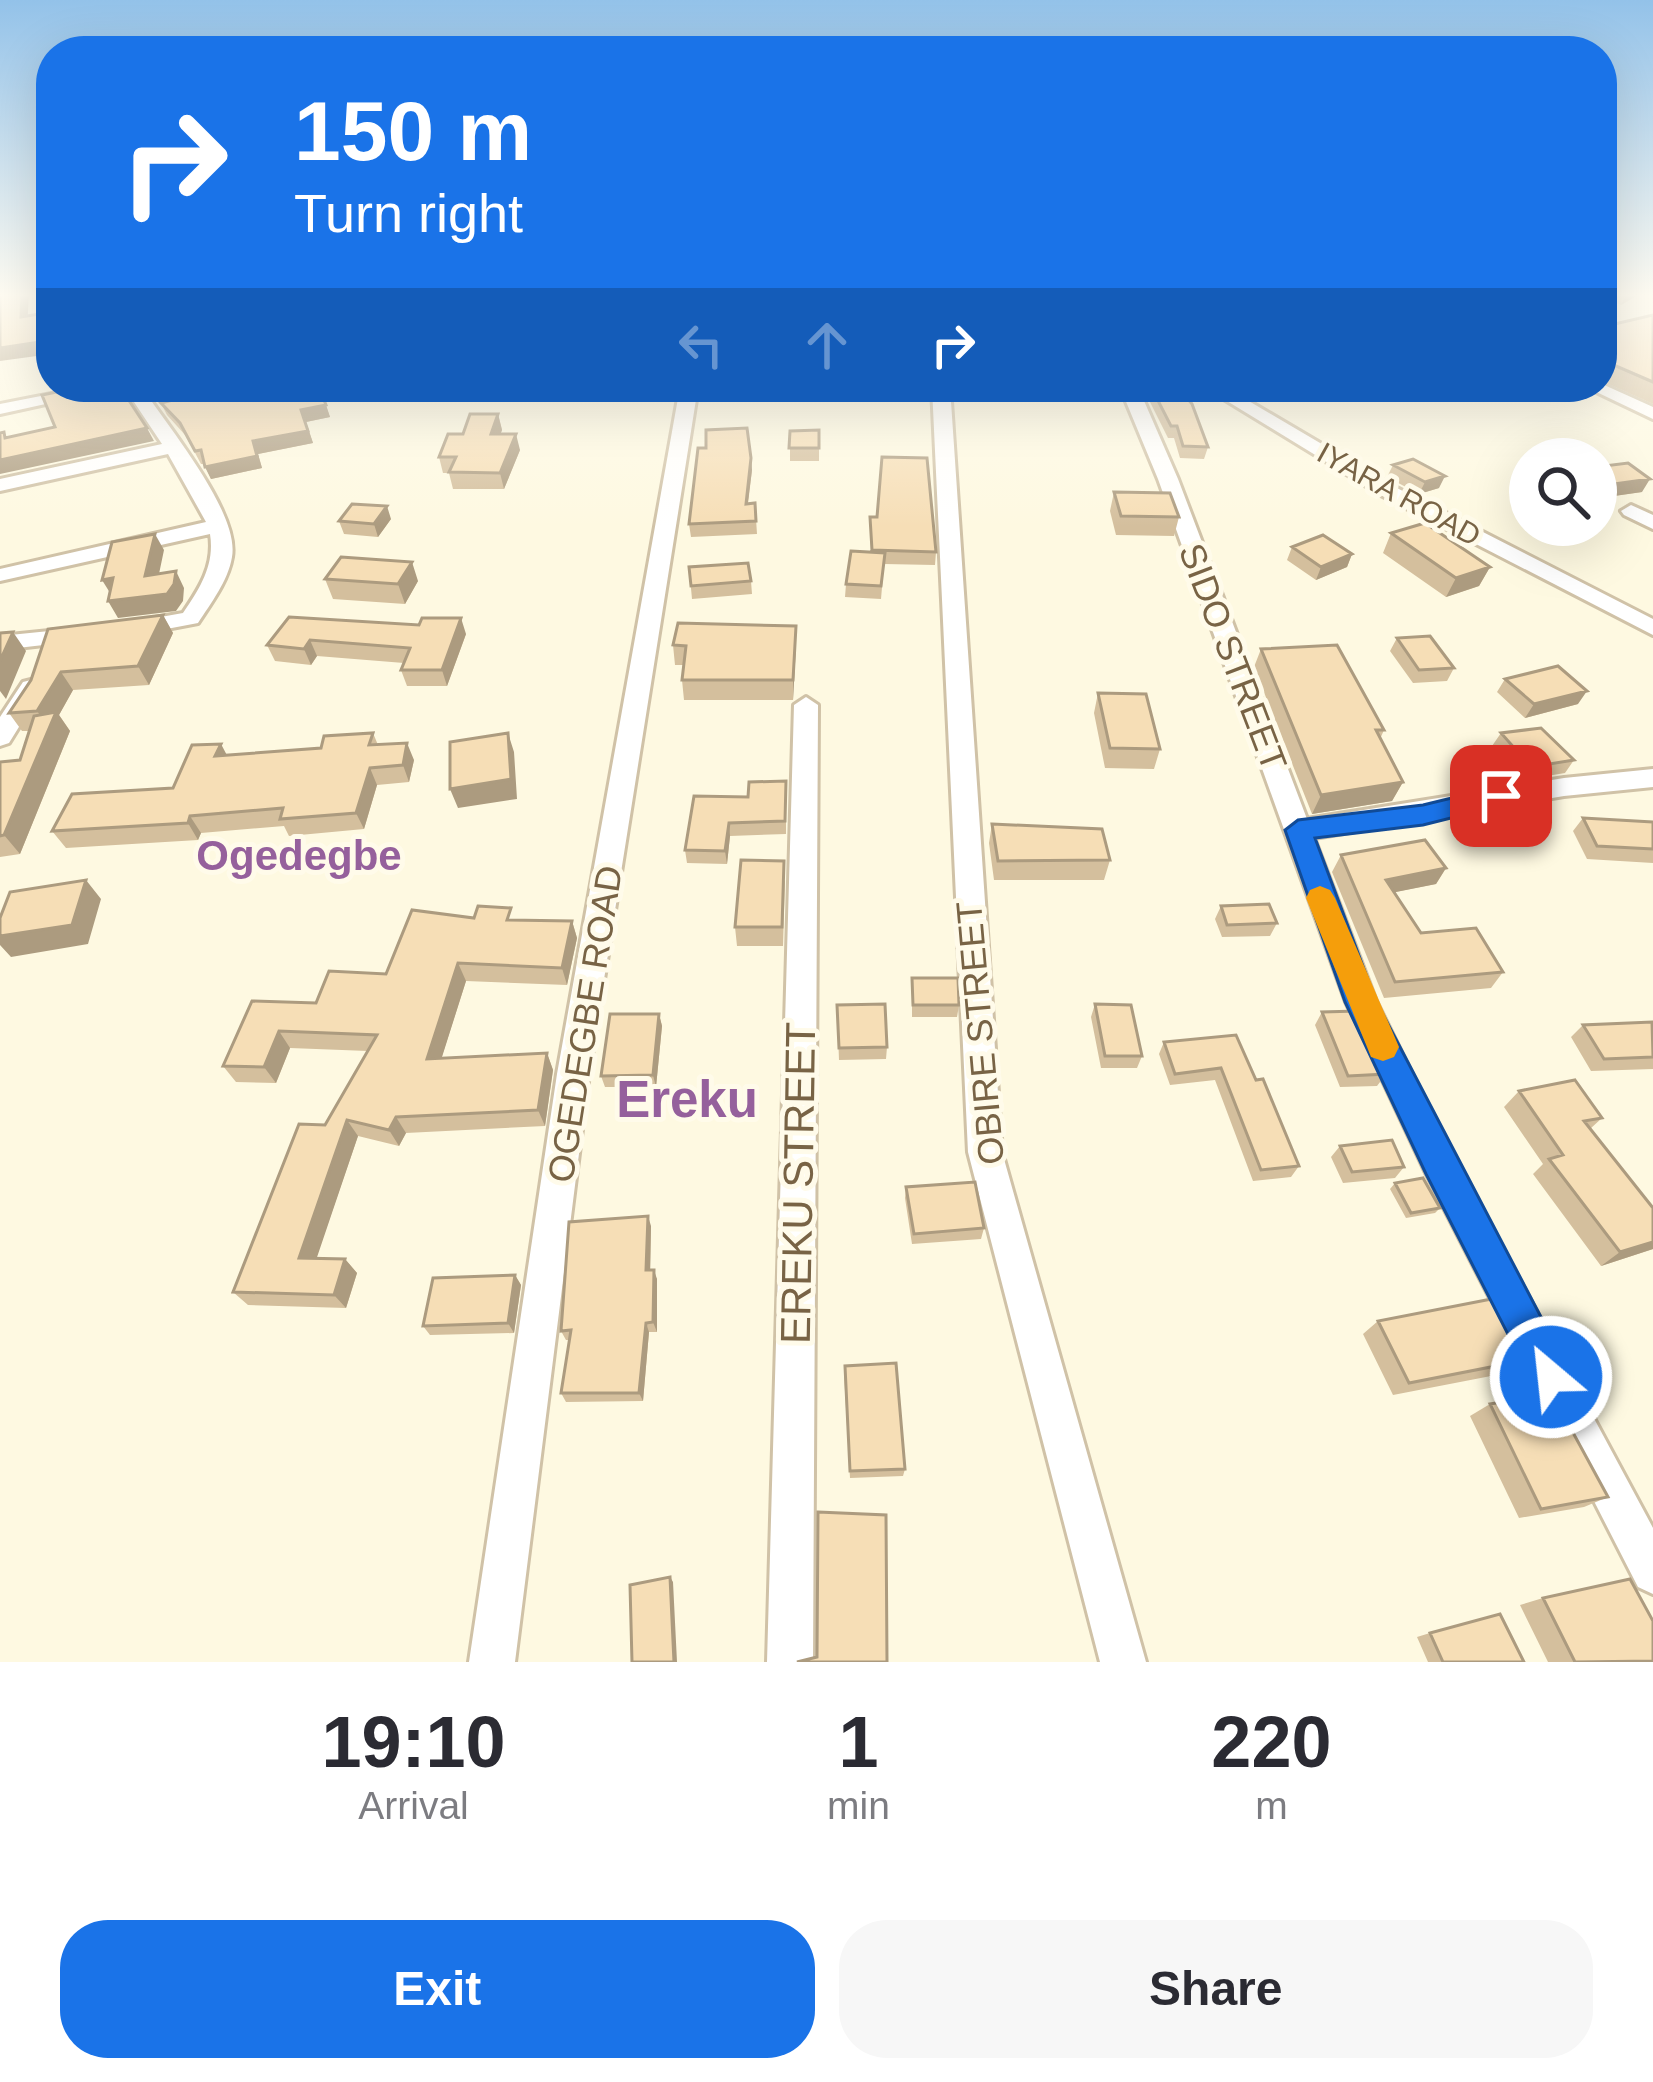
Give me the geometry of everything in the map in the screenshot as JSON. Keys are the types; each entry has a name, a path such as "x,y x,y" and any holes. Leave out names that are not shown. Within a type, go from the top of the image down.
{"street":[{"path":"1617,397 1653,414"},
{"path":"0,409 36,402"},
{"path":"0,643 186,621 218,574 224,545 217,526 193,478 142,402"},
{"name":"OGEDEGBE ROAD","path":"492,1662 574,1074 686,402"},
{"name":"OBIRE STREET","path":"942,402 985,1152 1123,1662"},
{"name":"SIDO STREET","path":"1135,402 1370,1022 1653,1572"},
{"name":"IYARA ROAD","path":"1238,402 1386,490 1653,628"},
{"path":"0,485 169,448"},
{"path":"1631,511 1653,523"},
{"path":"0,575 217,526"},
{"path":"0,737 28,698 47,638"},
{"name":"EREKU STREET","path":"790,1662 806,705"},
{"path":"1298,830 1423,815 1501,796 1653,778"}],"building":[{"path":"1629,372 1653,372 1653,382"},
{"path":"45,402 130,402 147,428 0,460 0,433 5,438 55,427"},
{"path":"1159,402 1190,402 1208,447 1183,446 1177,426 1171,426"},
{"path":"161,403 326,405 301,410 308,431 253,441 257,456 205,467 201,450 195,451 180,423"},
{"path":"470,414 498,414 491,434 516,434 500,473 449,472 456,457 439,457 448,434 463,434"},
{"path":"747,428 751,458 746,504 755,503 756,521 689,524 698,448 706,448 706,430"},
{"path":"819,430 819,448 789,448 790,431"},
{"path":"882,457 927,458 936,552 872,550 870,517 877,517"},
{"path":"1413,459 1445,476 1425,482 1393,465"},
{"path":"1628,463 1650,479 1617,484 1617,464"},
{"path":"1114,492 1170,493 1179,517 1121,516"},
{"path":"352,504 387,506 374,524 339,521"},
{"path":"1425,523 1490,567 1456,578 1391,533"},
{"path":"155,534 145,576 176,571 167,594 108,601 113,578 102,580 112,542"},
{"path":"1323,535 1352,554 1321,567 1292,547"},
{"path":"851,551 885,553 881,586 846,584"},
{"path":"341,557 412,562 398,584 325,579"},
{"path":"748,563 751,581 691,586 689,567"},
{"path":"163,615 138,666 61,672 37,711 9,713 31,680 48,629"},
{"path":"289,617 419,625 422,618 461,618 442,670 401,670 410,648 310,640 304,649 267,645"},
{"path":"678,623 796,626 793,680 682,680 686,646 673,645"},
{"path":"13,632 0,661 0,633"},
{"path":"1430,636 1454,668 1419,670 1397,638"},
{"path":"1337,645 1384,730 1376,730 1403,782 1321,795 1261,649"},
{"path":"1558,666 1587,691 1534,704 1505,679"},
{"path":"1098,693 1146,694 1160,749 1110,748"},
{"path":"56,712 0,836 0,762 20,760 34,716"},
{"path":"1541,728 1574,760 1531,767 1501,733"},
{"path":"373,733 369,745 407,743 403,765 370,768 356,813 280,819 283,808 190,816 188,823 52,831 72,794 173,788 192,745 221,744 215,756 321,748 324,736"},
{"path":"508,733 511,779 450,789 450,742"},
{"path":"786,781 785,821 729,823 725,851 685,850 694,796 748,797 749,782"},
{"path":"1583,818 1653,822 1653,849 1597,846"},
{"path":"992,824 1102,829 1110,860 998,861"},
{"path":"1425,840 1446,868 1386,880 1421,933 1476,928 1503,972 1395,982 1341,855"},
{"path":"741,860 784,861 782,927 735,927"},
{"path":"86,880 72,925 0,936 0,918 10,892"},
{"path":"1269,904 1277,923 1227,925 1221,906"},
{"path":"478,906 511,908 507,920 572,921 562,968 458,963 427,1059 547,1053 538,1110 396,1117 389,1130 347,1120 299,1258 345,1259 334,1295 233,1292 299,1124 325,1125 377,1035 279,1031 264,1067 223,1066 252,1001 316,1003 329,971 386,974 412,910 474,918"},
{"path":"912,978 958,978 959,1005 913,1005"},
{"path":"885,1004 887,1047 839,1048 837,1005"},
{"path":"1095,1004 1131,1005 1142,1056 1105,1056"},
{"path":"1358,1011 1386,1074 1348,1076 1322,1012"},
{"path":"610,1014 659,1014 653,1075 601,1076"},
{"path":"1652,1022 1653,1057 1604,1059 1583,1025"},
{"path":"1236,1035 1256,1080 1263,1079 1299,1166 1261,1170 1221,1068 1175,1074 1164,1042"},
{"path":"1575,1080 1602,1118 1584,1121 1653,1208 1653,1242 1620,1252 1549,1159 1563,1155 1519,1091"},
{"path":"1392,1140 1404,1167 1352,1172 1340,1146"},
{"path":"1423,1178 1440,1208 1411,1213 1395,1183"},
{"path":"975,1182 984,1228 914,1234 906,1187"},
{"path":"648,1216 646,1270 654,1270 653,1322 646,1323 639,1393 561,1393 571,1330 561,1331 569,1222"},
{"path":"515,1275 508,1323 423,1326 433,1278"},
{"path":"1507,1296 1542,1357 1409,1383 1378,1321"},
{"path":"896,1363 905,1469 850,1471 845,1366"},
{"path":"1552,1394 1608,1497 1541,1509 1490,1404"},
{"path":"818,1512 886,1515 887,1662 797,1662 817,1657"},
{"path":"670,1577 674,1662 632,1662 630,1585"},
{"path":"1630,1579 1653,1621 1653,1661 1575,1662 1543,1598"},
{"path":"1500,1614 1524,1662 1443,1662 1430,1633"}],"slow traffic":[{"path":"1320,898 1383,1047"}],"district":[{"name":"Ogedegbe","path":"299,855"},
{"name":"Ereku","path":"687,1099"}],"route":[{"path":"1501,796 1423,815 1298,830 1361,1002 1438,1162 1551,1377"}]}
